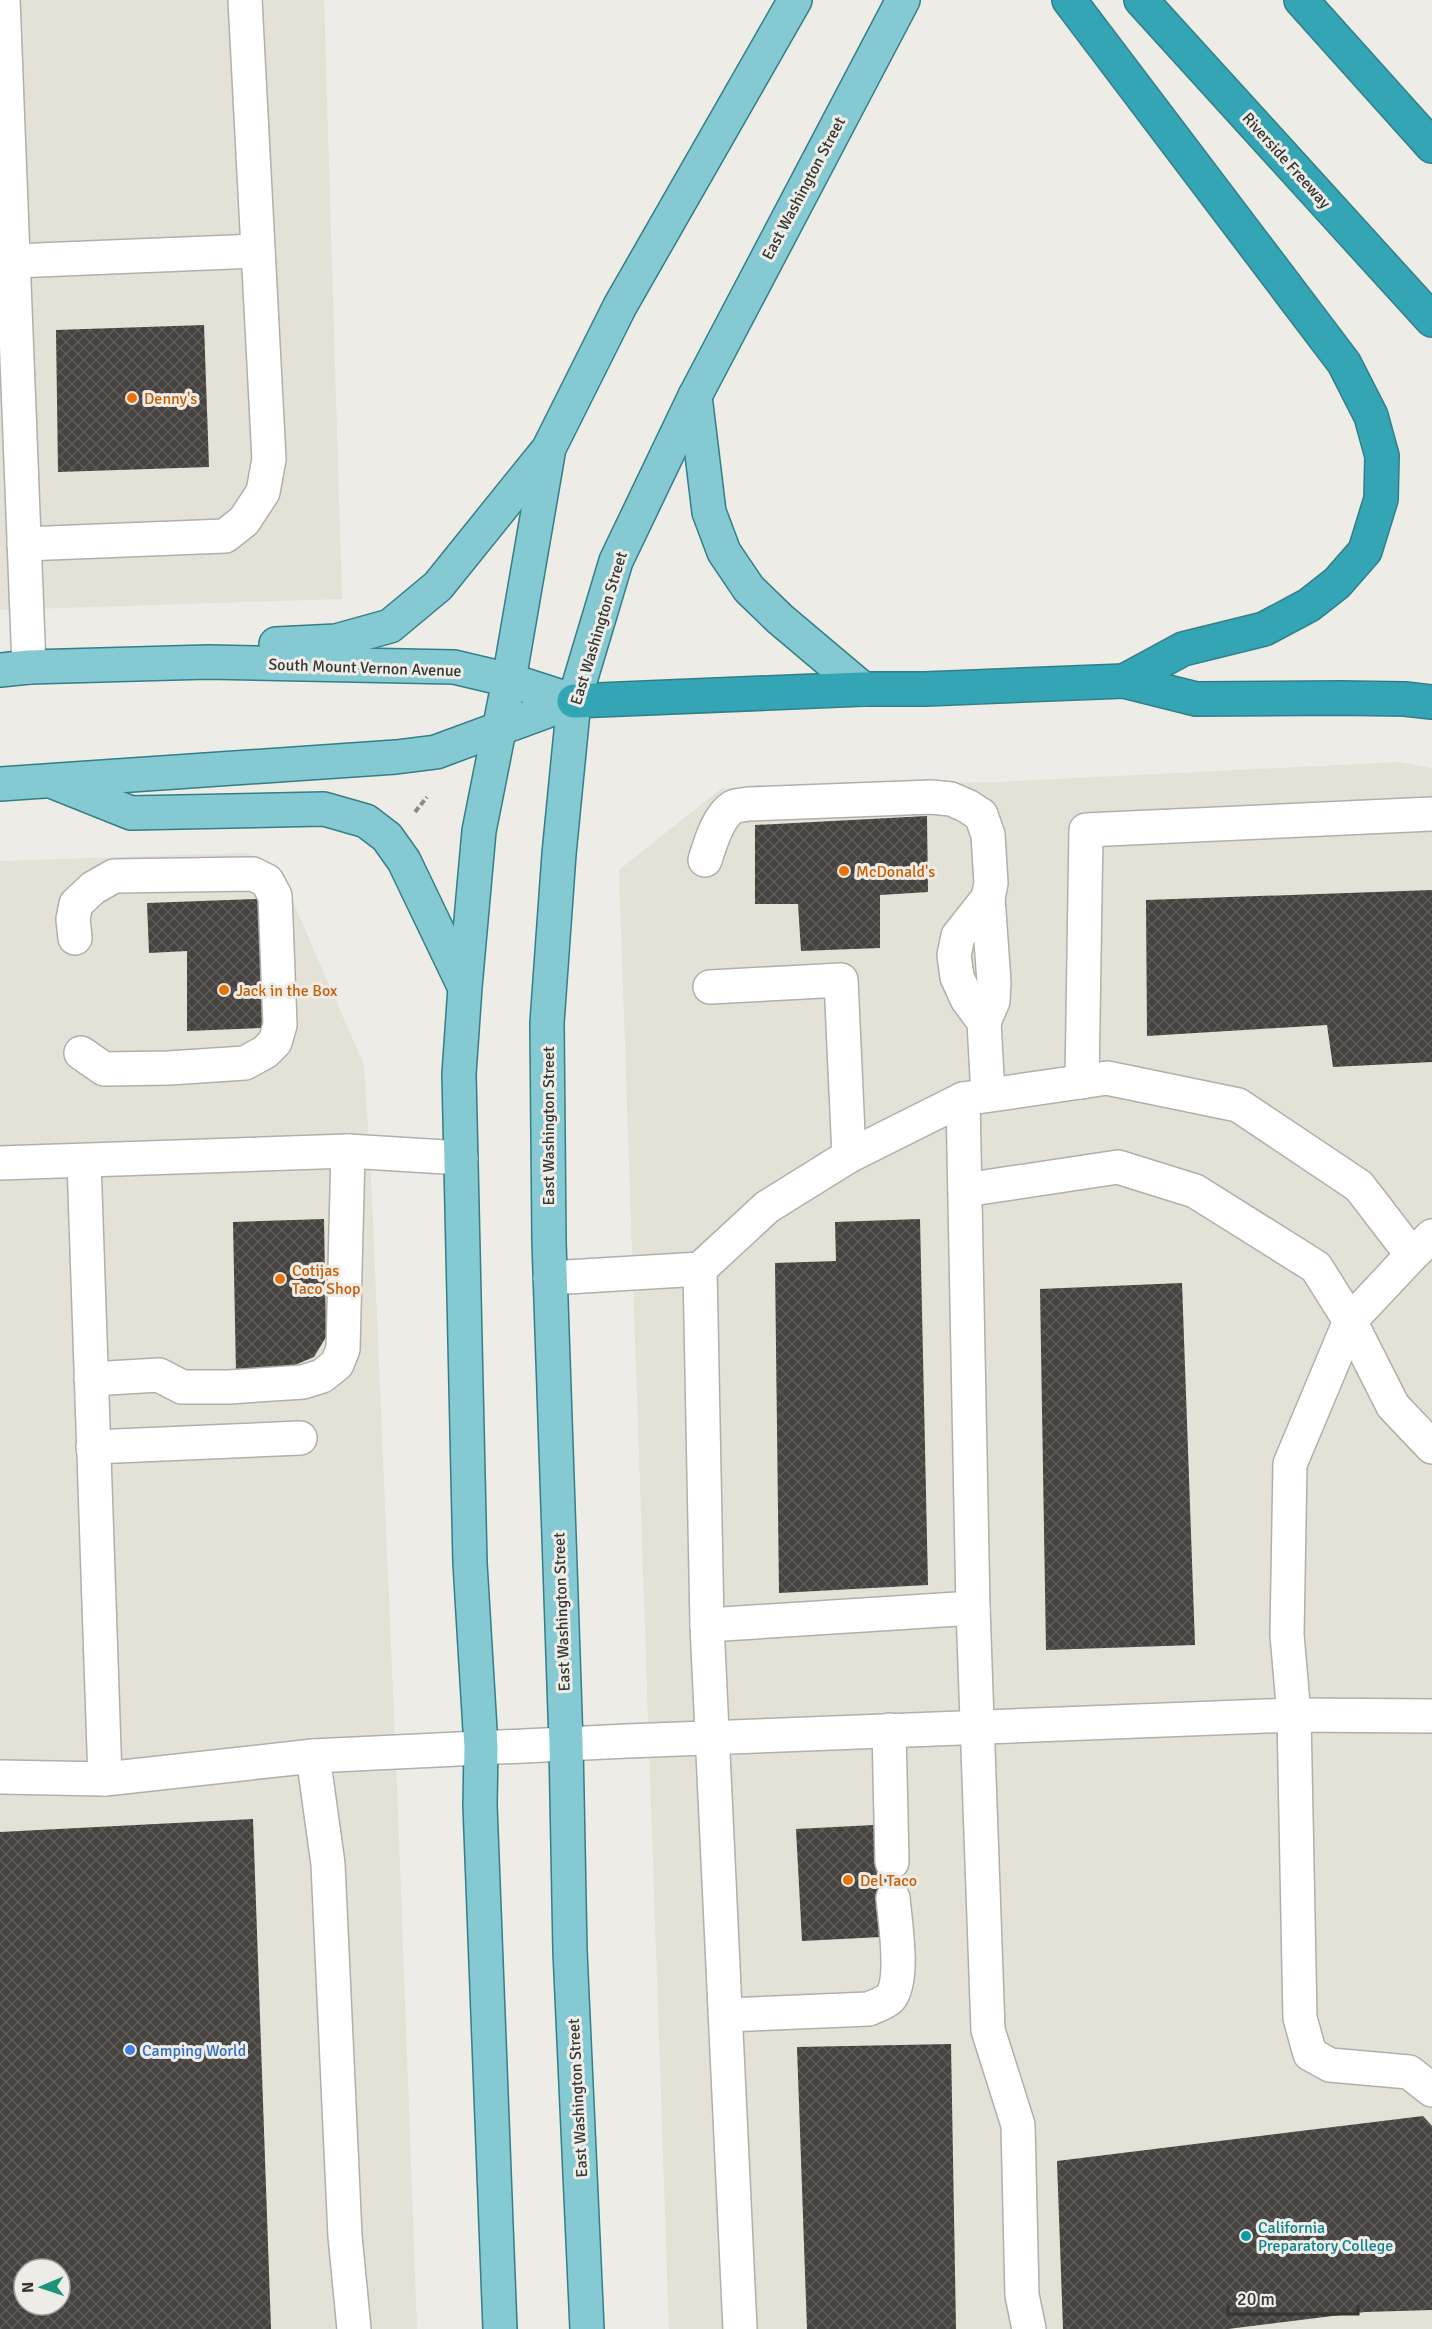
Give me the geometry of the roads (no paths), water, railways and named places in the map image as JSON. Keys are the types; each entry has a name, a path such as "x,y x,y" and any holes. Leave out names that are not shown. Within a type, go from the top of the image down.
{"highway":[{"path":"1070,0 1344,363 1371,416 1382,456 1381,499 1365,551 1337,583 1309,605 1264,629 1183,649 1124,681"},
{"name":"Riverside Freeway","path":"1142,0 1432,320"},
{"path":"1300,0 1432,146"},
{"path":"573,700 1124,681 1196,699 1341,698 1405,699 1432,702"}],"main road":[{"path":"208,662 271,644 336,641 390,626 438,586 549,448 620,306 795,0"},
{"name":"East Washington Street","path":"587,2329 570,1951 566,1743 550,1278 547,1023 573,700 616,561 695,396 903,0"},
{"path":"695,396 709,512 723,552 750,589 772,612 863,689"},
{"path":"500,2329 480,1805 481,1747 470,1563 459,1074 479,831 509,680 549,448"},
{"name":"South Mount Vernon Avenue","path":"15,669 208,662 454,667 509,680 573,700"},
{"path":"0,784 396,758 436,752 573,700"},
{"path":"48,780 131,813 324,809 366,821 387,837 404,861 465,987"}],"lane":[{"path":"3,0 4,130 14,261 24,544 15,669"},
{"path":"24,544 225,536 244,521 263,492 269,459 245,0"},
{"path":"14,261 258,251"},
{"path":"705,860 712,836 733,807 748,804 932,797 951,799 981,815 988,835 991,857 991,883 988,898 958,936 954,955 960,984 967,999 984,1022 965,1190 976,1728 988,2030 1018,2125 1022,2295 1029,2329"},
{"path":"1082,1082 1086,830 1432,814"},
{"path":"75,938 73,919 76,904 93,888 114,876 252,873 267,881 275,896 280,1025 275,1042 265,1052 245,1063 104,1069 81,1053"},
{"path":"710,987 841,980 849,1156"},
{"path":"550,1278 700,1269 767,1207 849,1156 975,1097 1107,1078 1238,1105 1359,1186 1422,1246 1350,1321 1290,1464 1287,1635 1294,1715 1300,2018 1310,2054 1330,2065 1409,2072 1432,2090"},
{"path":"0,1163 348,1152 461,1158"},
{"path":"91,1379 159,1375 182,1387 282,1384 303,1382 322,1376 337,1364 343,1349 348,1152"},
{"path":"84,1161 105,1779"},
{"path":"965,1190 1118,1167 1196,1191 1316,1267 1350,1321 1393,1406 1432,1447"},
{"path":"700,1269 711,1738 740,2329"},
{"path":"93,1447 300,1438"},
{"path":"707,1625 973,1608"},
{"path":"0,1776 105,1779 313,1756 566,1743 1294,1715 1432,1716"},
{"path":"889,1730 892,1862"},
{"path":"313,1756 328,1864 345,2236 354,2329"},
{"path":"726,2015 869,2009 889,2000 895,1990 898,1976 893,1898"}],"place":[{"name":"Denny's","path":"132,398"},
{"name":"McDonald's","path":"844,871"},
{"name":"Jack in the Box","path":"224,990"},
{"name":"Cotijas Taco Shop","path":"280,1279"},
{"name":"Del Taco","path":"848,1880"},
{"name":"Camping World","path":"130,2050"},
{"name":"California Preparatory College","path":"1246,2236"}]}
